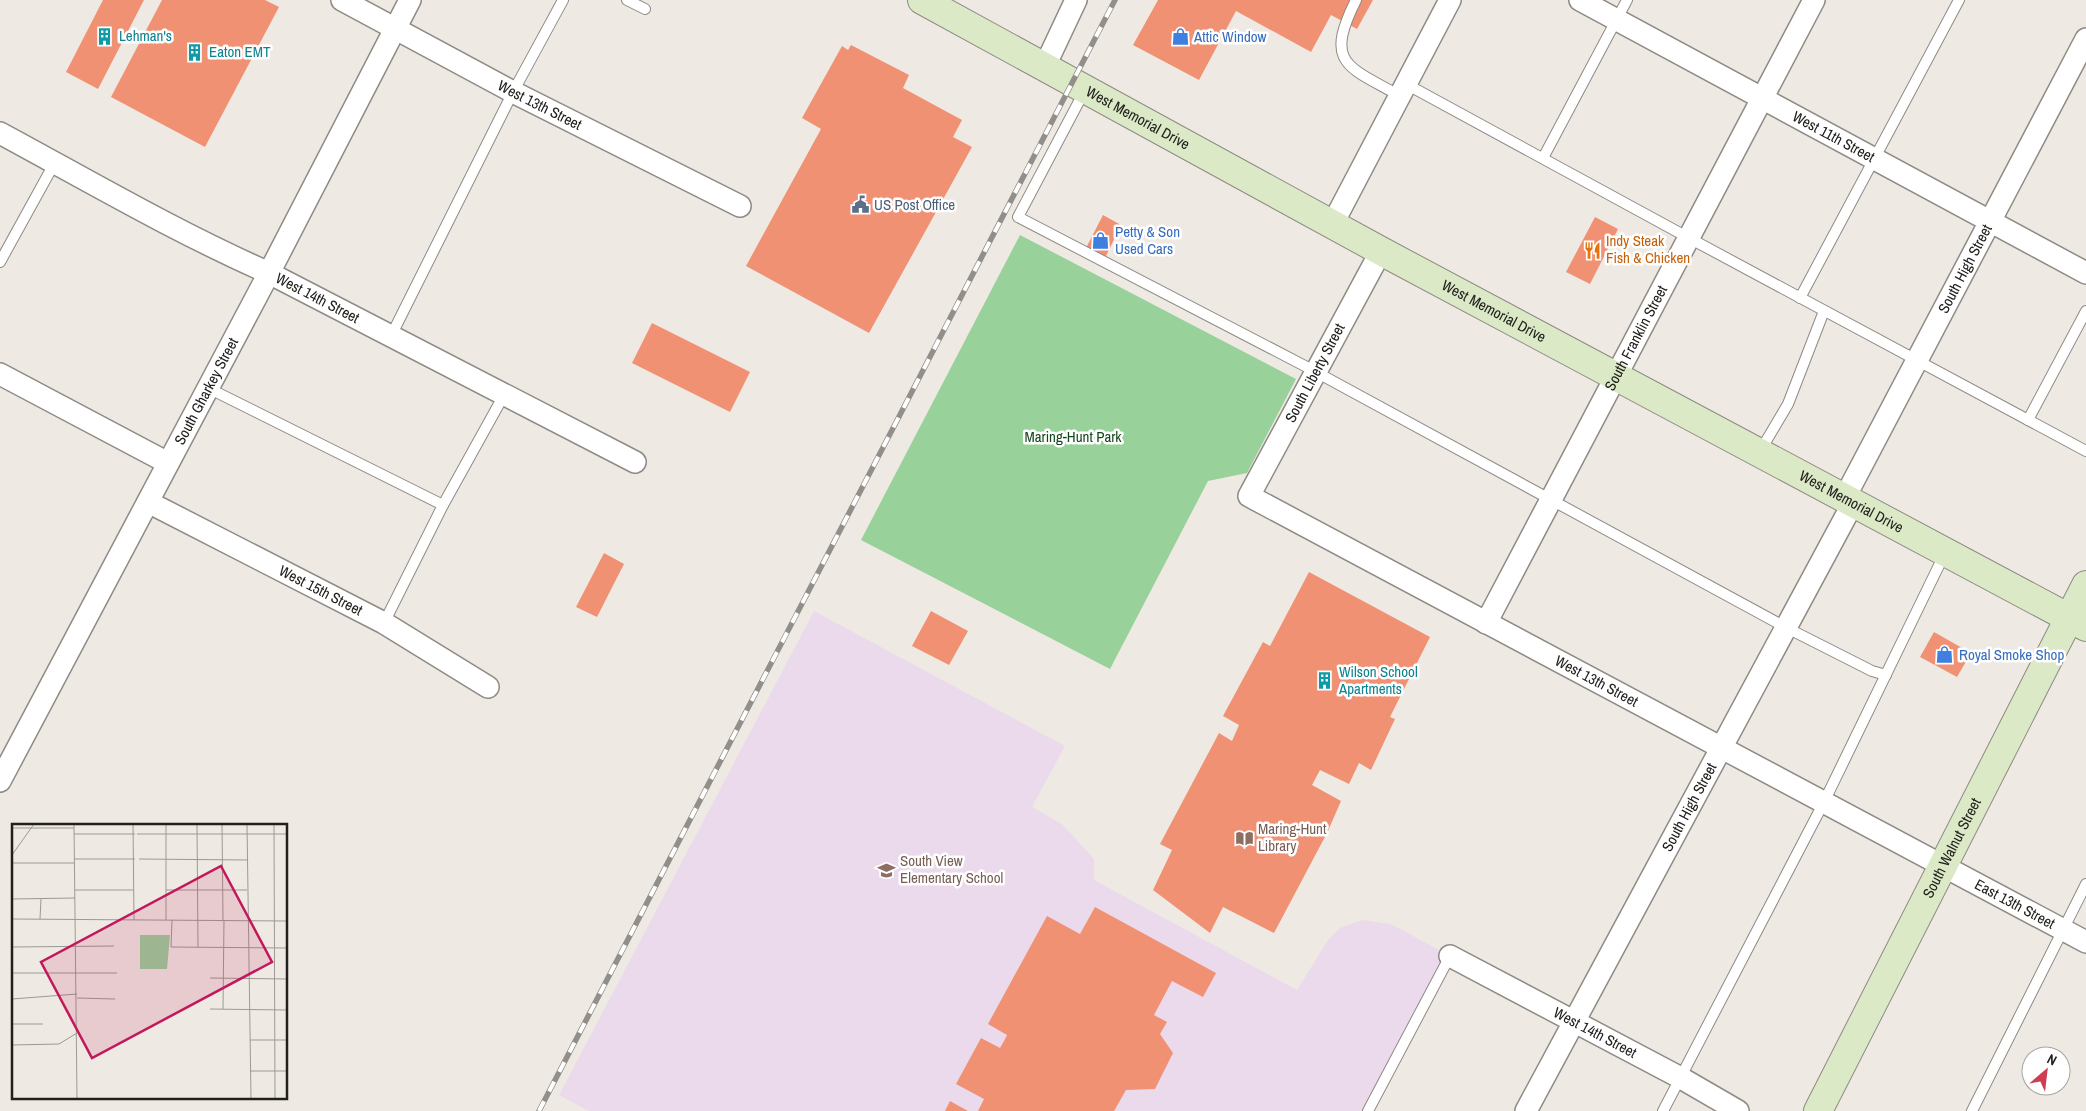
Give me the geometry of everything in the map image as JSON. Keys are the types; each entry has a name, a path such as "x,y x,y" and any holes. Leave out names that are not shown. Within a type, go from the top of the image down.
{"main road":[{"name":"West Memorial Drive","path":"922,0 1332,225 2078,622"},
{"name":"South Walnut Street","path":"1818,1111 1944,866 2078,622 2086,586"}],"street":[{"name":"West 13th Street","path":"342,0 513,92 740,206"},
{"name":"South Gharkey Street","path":"0,781 269,273 410,0"},
{"path":"1044,68 1076,0"},
{"path":"1332,225 1450,0"},
{"name":"West 11th Street","path":"1580,0 2086,273"},
{"name":"South Franklin Street","path":"1486,623 1814,0"},
{"name":"South High Street","path":"1526,1111 1787,628 1916,361 2086,39"},
{"name":"West 14th Street","path":"0,133 54,164 634,462"},
{"name":"South Liberty Street","path":"1249,496 1381,251"},
{"path":"0,374 168,463"},
{"name":"West 13th Street","path":"1249,496 1944,866"},
{"name":"West 15th Street","path":"148,502 384,623 488,687"},
{"name":"East 13th Street","path":"1944,866 2086,942"},
{"name":"West 14th Street","path":"1450,956 1681,1078 1738,1111"}],"lane":[{"path":"391,336 513,92 563,0"},
{"path":"627,0 645,9"},
{"path":"1356,0 1341,37 1340,52 1352,68 1403,90 1543,158 1916,361 2086,451"},
{"path":"1543,158 1627,0"},
{"path":"1800,298 1959,0"},
{"path":"1084,90 1018,217 1316,372 1787,628 1886,675"},
{"path":"0,262 54,164"},
{"path":"1759,453 1788,404 1824,311"},
{"path":"2028,420 2086,311"},
{"path":"208,388 443,505"},
{"path":"384,623 443,505 504,395"},
{"path":"1663,1111 1824,802 1945,552"},
{"path":"1972,1111 2086,884"},
{"path":"1368,1111 1450,956"}],"shaded area":[{"name":"South View Elementary School","path":"814,611 1065,746 1032,807 1062,824 1094,859 1094,880 1297,990 1328,940 1340,928 1362,920 1391,924 1450,956 1368,1111 589,1111 559,1095"}],"green space":[{"name":"Maring-Hunt Park","path":"1020,235 1296,379 1247,473 1208,481 1110,669 861,540"}],"building":[{"name":"Lehman's","path":"103,0 144,0 98,89 66,72"},
{"name":"Eaton EMT","path":"162,0 265,0 279,7 205,147 111,97"},
{"name":"Attic Window","path":"1158,0 1373,0 1357,29 1331,15 1311,52 1236,11 1199,80 1133,45"},
{"name":"US Post Office","path":"851,45 909,75 903,88 962,120 953,137 972,147 869,333 746,266 821,129 802,118 842,46 848,50"},
{"name":"Petty & Son Used Cars","path":"1103,215 1121,225 1105,258 1086,248"},
{"name":"Indy Steak Fish & Chicken","path":"1595,217 1618,229 1590,284 1566,272"},
{"path":"652,323 750,372 730,412 632,363"},
{"path":"604,553 624,564 597,617 576,607"},
{"path":"1309,572 1430,637 1390,717 1395,719 1371,770 1359,763 1349,784 1320,770 1312,785 1341,801 1327,833 1274,933 1223,907 1210,933 1153,890 1172,850 1160,844 1219,733 1232,741 1239,725 1223,716 1263,642 1270,646"},
{"path":"931,611 968,631 949,665 912,646"},
{"name":"Royal Smoke Shop","path":"1934,632 1971,653 1957,677 1920,657"},
{"path":"1095,907 1216,973 1203,997 1172,981 1154,1015 1167,1022 1160,1034 1173,1053 1155,1089 1126,1090 1114,1111 978,1111 984,1099 956,1084 981,1038 1000,1048 1004,1041 1007,1035 988,1024 1047,916 1080,934"},
{"path":"950,1101 968,1111 945,1111"}],"railway":[{"path":"539,1111 1115,0"}],"place":[{"name":"Lehman's","path":"105,36"},
{"name":"Attic Window","path":"1180,37"},
{"name":"Eaton EMT","path":"195,52"},
{"name":"US Post Office","path":"860,205"},
{"name":"Petty & Son Used Cars","path":"1101,241"},
{"name":"Indy Steak Fish & Chicken","path":"1592,250"},
{"name":"Royal Smoke Shop","path":"1945,655"},
{"name":"Wilson School Apartments","path":"1325,681"},
{"name":"Maring-Hunt Library","path":"1244,838"},
{"name":"South View Elementary School","path":"886,870"}]}
